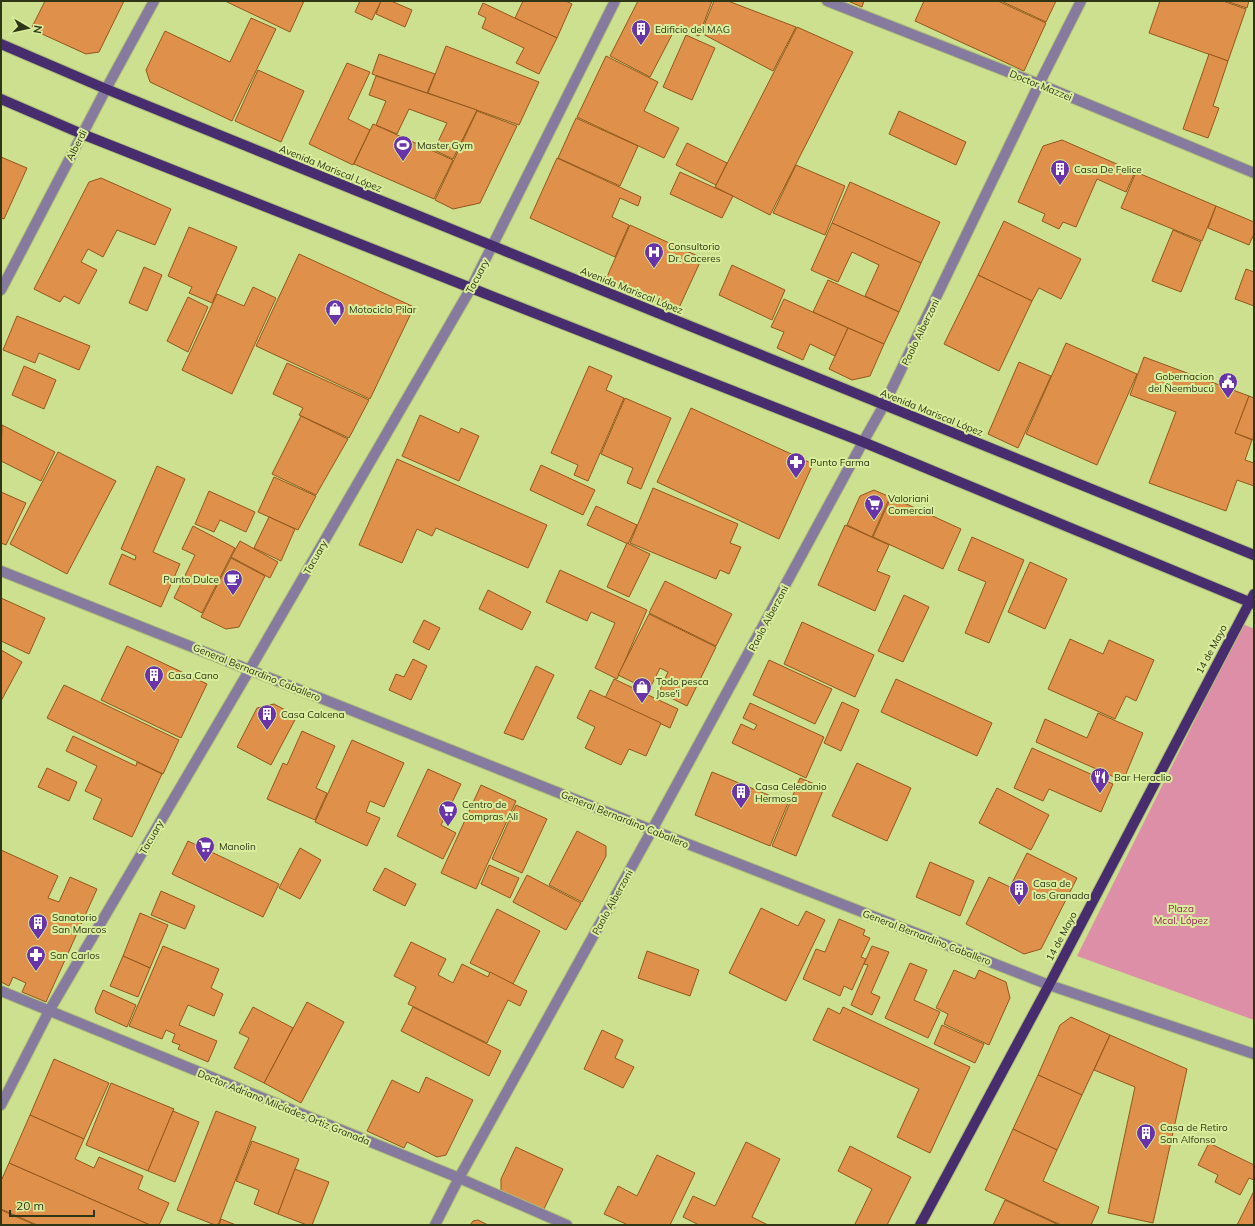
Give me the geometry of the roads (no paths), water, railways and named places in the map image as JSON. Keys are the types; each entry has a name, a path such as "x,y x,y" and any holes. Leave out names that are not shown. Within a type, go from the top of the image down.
{"main road":[{"name":"Avenida Mariscal López","path":"1,44 106,89 1254,555"},
{"path":"1,99 82,134 863,442 1252,600"},
{"name":"14 de Mayo","path":"920,1225 1049,985 1252,600"}],"street":[{"name":"Alberdi","path":"1,290 82,134 154,1"},
{"name":"Tacuary","path":"1,1105 49,1010 250,669 471,288 615,1"},
{"name":"Doctor Mazzei","path":"827,1 1039,84 1254,173"},
{"name":"Paolo Alberzoni","path":"435,1225 459,1178 652,830 884,405 1039,84 1082,1"},
{"name":"General Bernardino Caballero","path":"1,571 652,830 1049,985 1254,1054"},
{"name":"Doctor Adriano Milcíades Ortiz Granada","path":"1,991 459,1178 567,1225"}],"place":[{"name":"Edificio del MAG","path":"641,46"},
{"name":"Master Gym","path":"403,162"},
{"name":"Casa De Felice","path":"1060,186"},
{"name":"Consultorio Dr. Caceres","path":"654,269"},
{"name":"Motociclo Pilar","path":"335,326"},
{"name":"Gobernacion del Ñeembucú","path":"1228,399"},
{"name":"Punto Farma","path":"796,479"},
{"name":"Valoriani Comercial","path":"874,521"},
{"name":"Punto Dulce","path":"233,596"},
{"name":"Casa Cano","path":"154,692"},
{"name":"Todo pesca Jose'i","path":"642,704"},
{"name":"Casa Calcena","path":"267,731"},
{"name":"Bar Heraclio","path":"1100,794"},
{"name":"Casa Celedonio Hermosa","path":"741,809"},
{"name":"Centro de Compras Ali","path":"448,827"},
{"name":"Manolin","path":"205,863"},
{"name":"Casa de los Granada","path":"1019,906"},
{"name":"Sanatorio San Marcos","path":"38,940"},
{"name":"San Carlos","path":"36,972"},
{"name":"Casa de Retiro San Alfonso","path":"1146,1150"}],"park label":[{"name":"Plaza Mcal. López","path":"1181,914"}]}
